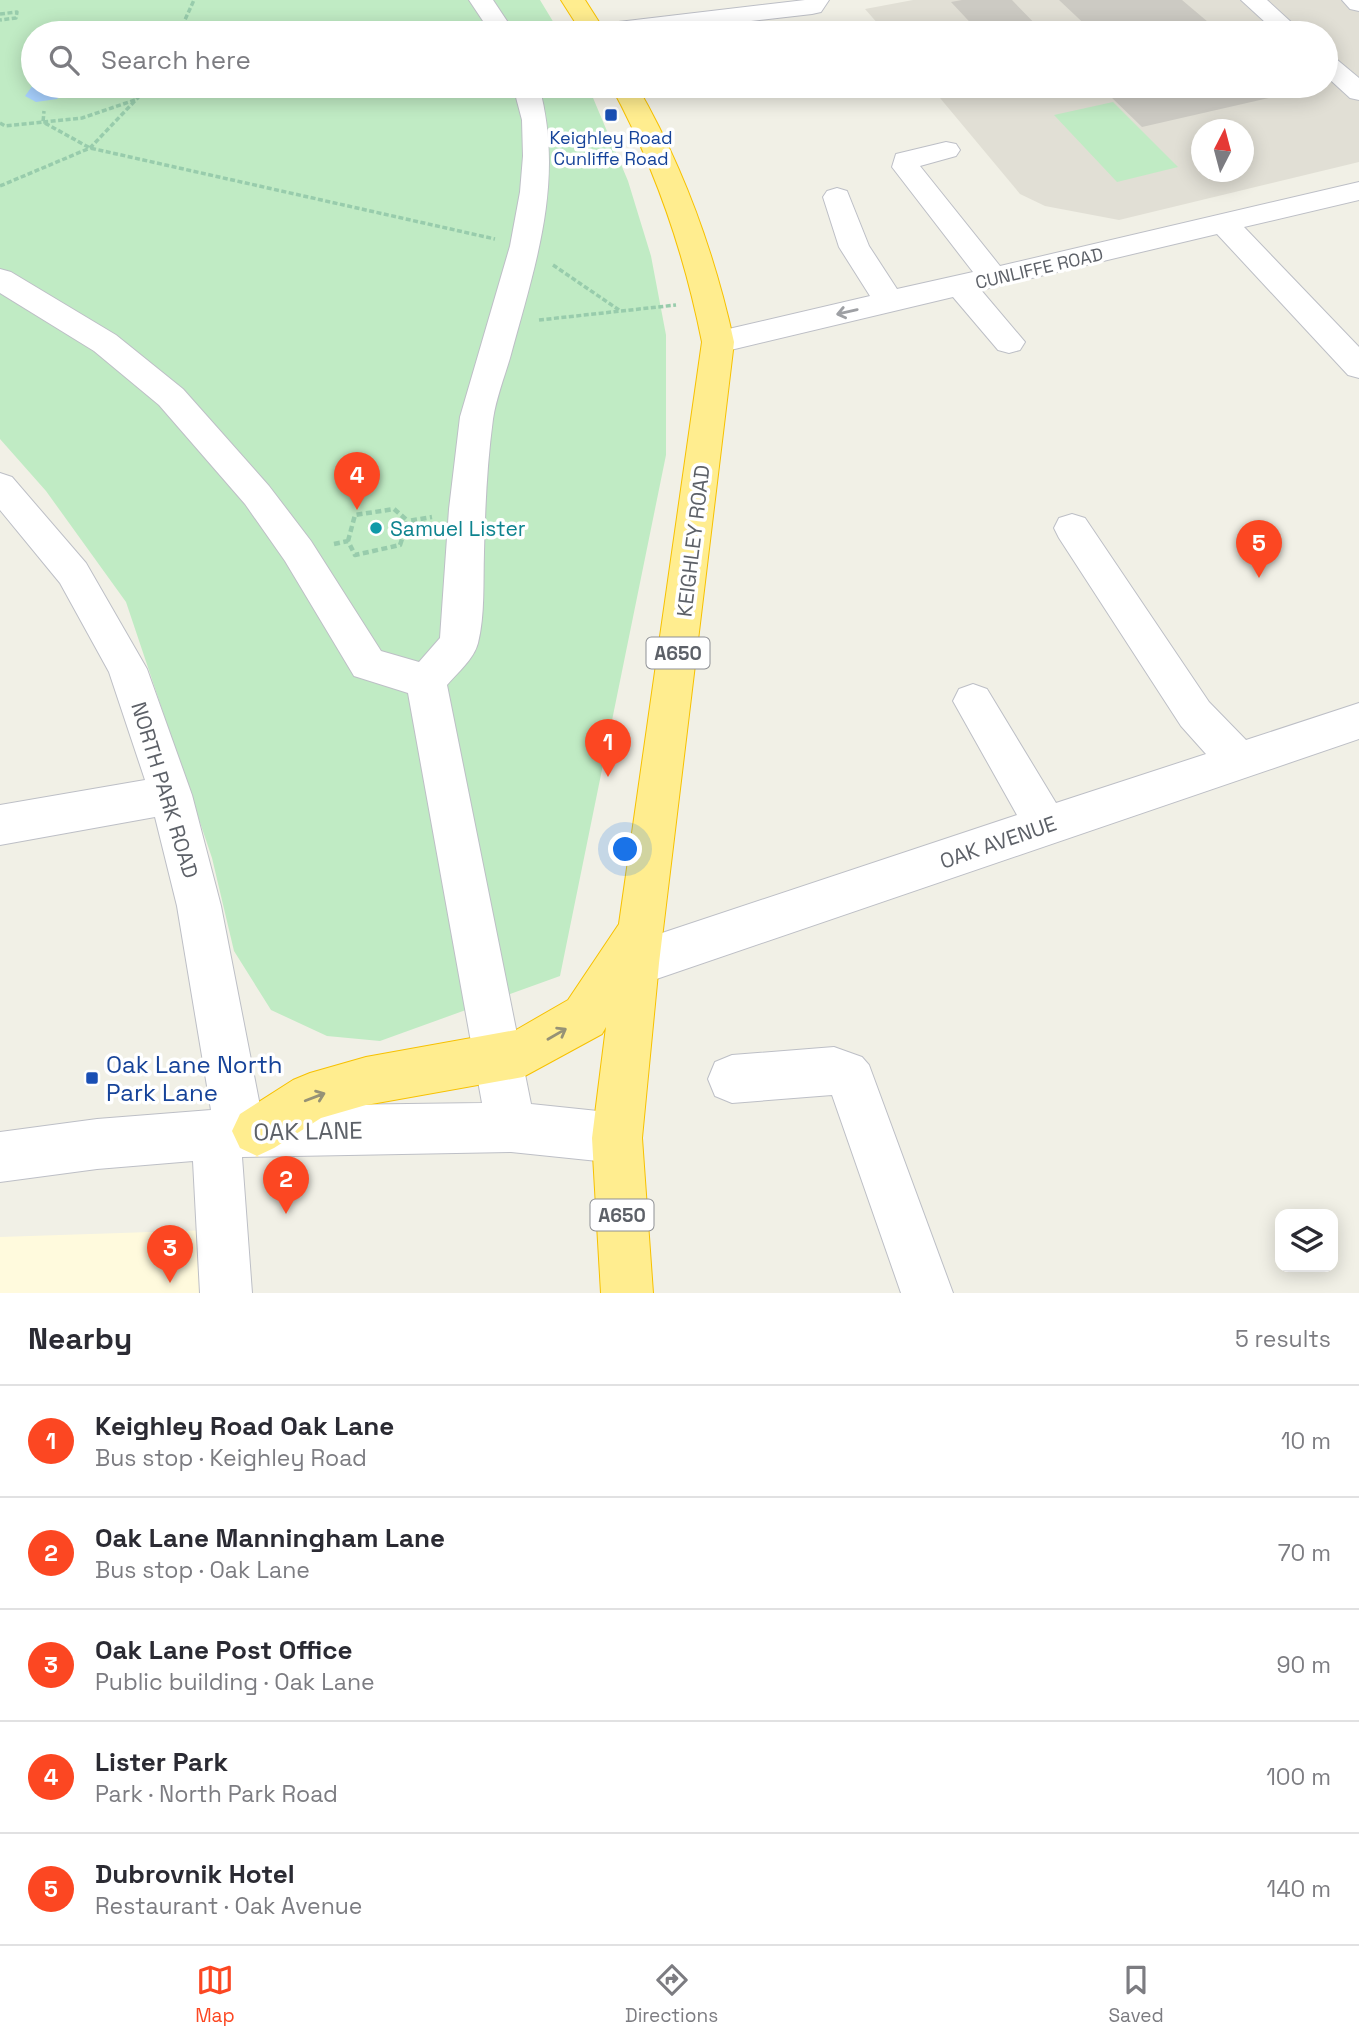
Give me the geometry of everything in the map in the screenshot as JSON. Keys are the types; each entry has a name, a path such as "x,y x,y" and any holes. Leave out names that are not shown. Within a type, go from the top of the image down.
{"highway":[{"path":"573,0 586,21"},
{"name":"KEIGHLEY ROAD","path":"617,1138 639,946 718,342 696,251 669,180 630,98"},
{"path":"238,1133 310,1097 366,1081 523,1053 585,1017 639,946"},
{"name":"A650","path":"617,1138 627,1293"}],"street":[{"path":"481,0 495,21"},
{"path":"662,21 731,9 812,7 817,0"},
{"path":"1253,0 1277,21"},
{"path":"1354,0 1359,4"},
{"path":"1338,74 1359,92"},
{"path":"426,681 459,644 464,597 467,509 477,417 525,246 537,156 535,120 529,98"},
{"path":"946,150 906,160 906,167 994,278"},
{"name":"CUNLIFFE ROAD","path":"718,342 1225,225 1359,191"},
{"path":"837,197 854,247 890,302"},
{"path":"1225,225 1359,367"},
{"path":"0,279 105,343 171,397 257,495 298,551 368,664 426,681"},
{"path":"961,286 1009,342"},
{"name":"NORTH PARK ROAD","path":"0,486 73,573 127,669 171,794 199,906 238,1133 226,1293"},
{"path":"1072,528 1195,714 1239,761"},
{"path":"426,681 512,1127"},
{"path":"973,701 1046,826"},
{"name":"OAK AVENUE","path":"639,946 1046,826 1359,721"},
{"path":"0,825 171,794"},
{"path":"732,1079 834,1071 845,1074 852,1082 927,1293"},
{"name":"OAK LANE","path":"0,1157 97,1144 238,1133 512,1127 617,1138"}],"path":[{"path":"185,21 194,0"},
{"path":"0,14 19,12 16,18 0,21"},
{"path":"0,123 5,126 82,118 135,100"},
{"path":"0,186 90,148 135,100"},
{"path":"43,122 44,111"},
{"path":"43,122 90,148 525,246 619,310"},
{"path":"503,324 665,306"},
{"path":"408,521 400,545 355,555 348,541 355,514 394,509 408,521 428,518"},
{"path":"298,551 348,541"}],"shaded area":[{"path":"913,0 1359,0 1359,162 1119,220 1045,206 1020,194 940,98 1338,98 1338,21 876,21 865,9"},
{"path":"211,1230 216,1293 0,1293 0,1237"}],"green space":[{"path":"0,0 540,0 553,21 21,21 21,98 593,98 628,181 651,256 666,335 666,455 560,976 380,1041 327,1036 271,1010 234,951 212,858 126,602 46,491 0,439"},
{"path":"1113,102 1178,167 1117,182 1054,115"}],"water":[{"path":"29,98 58,98 57,99 36,102"}],"building":[{"path":"1012,0 1032,21 969,21 951,2"},
{"path":"1059,0 1182,0 1207,21 1081,21"},
{"path":"1112,98 1269,98 1142,127"}],"place":[{"name":"Keighley Road Cunliffe Road","path":"611,115"},
{"name":"Lister Park","path":"357,510"},
{"name":"Samuel Lister","path":"376,528"},
{"name":"Dubrovnik Hotel","path":"1259,578"},
{"name":"Keighley Road Oak Lane","path":"608,777"},
{"name":"Oak Lane North Park Lane","path":"92,1078"},
{"name":"Oak Lane Manningham Lane","path":"286,1214"},
{"name":"Oak Lane Post Office","path":"170,1283"}]}
